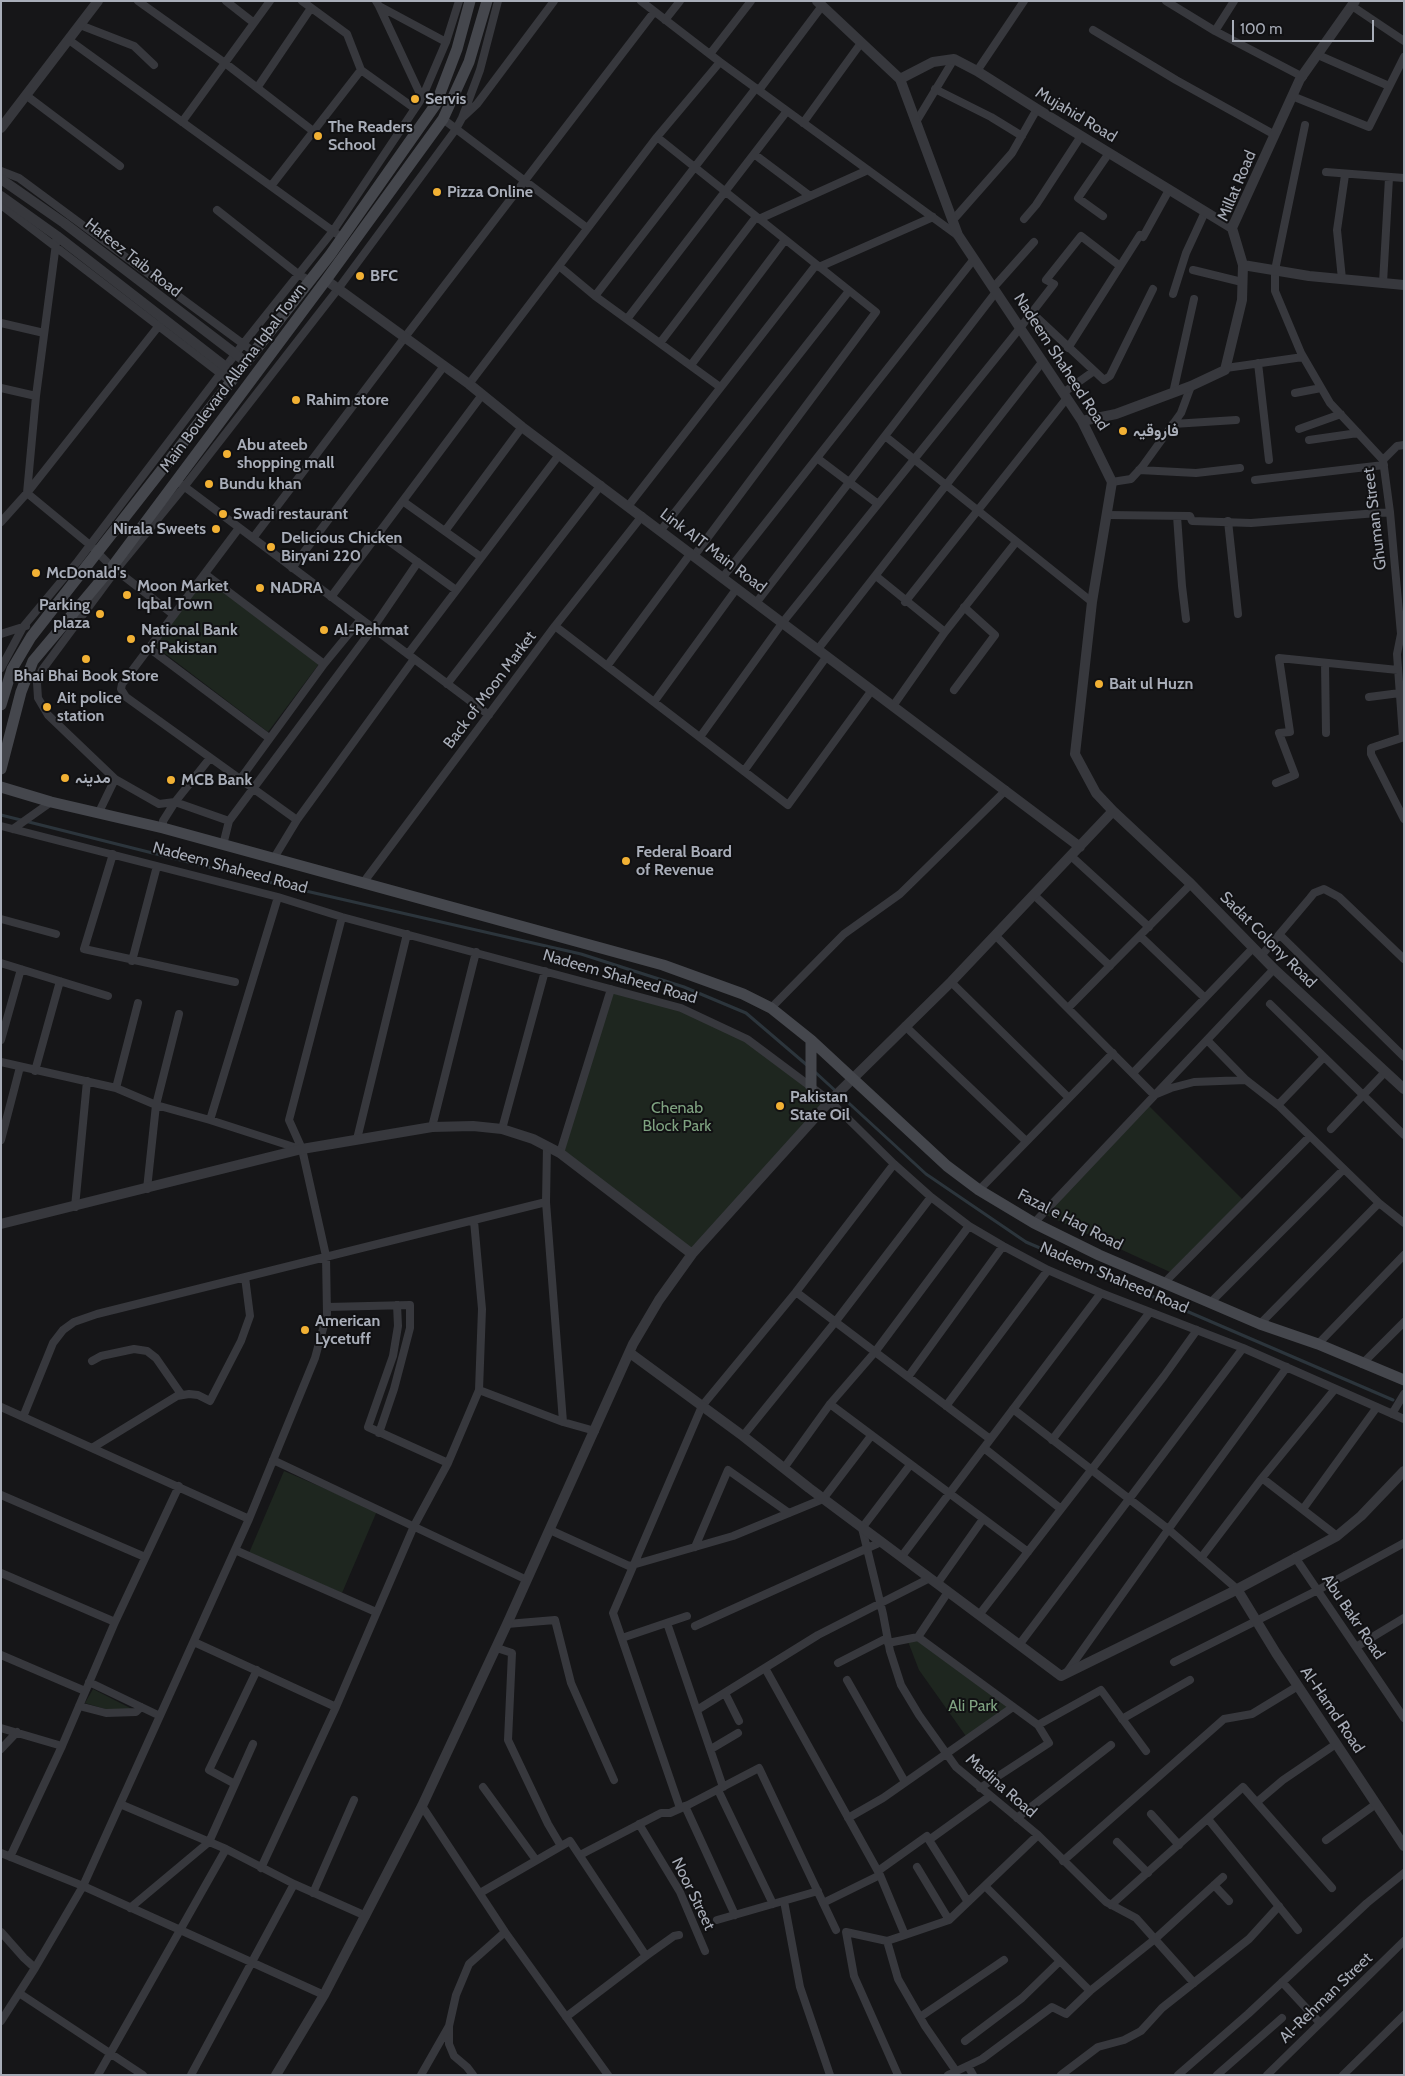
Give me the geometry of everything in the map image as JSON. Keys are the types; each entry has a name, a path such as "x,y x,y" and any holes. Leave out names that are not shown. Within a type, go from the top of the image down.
{"main road":[{"name":"Main Boulevard Allama Iqbal Town","path":"1,769 21,692 32,661 114,569 180,484 443,119 469,62 487,1"},
{"name":"Main Boulevard Allama Iqbal Town","path":"1,706 12,669 22,650 94,549 310,281 343,238 436,104 458,49 461,2"},
{"name":"Nadeem Shaheed Road","path":"1,788 224,844 662,965 743,994 771,1008"},
{"name":"Fazal e Haq Road","path":"771,1008 811,1040 850,1080 947,1166 979,1190 1034,1223 1099,1255 1260,1324 1318,1344 1404,1380"},
{"path":"811,1040 811,1085"}],"street":[{"path":"138,1 225,63 313,131"},
{"path":"226,1 254,23"},
{"path":"182,122 270,1"},
{"path":"302,1 347,34 361,70 414,108"},
{"path":"489,715 180,484 338,289 456,128 462,118 480,70 498,1"},
{"path":"462,118 477,104 554,1"},
{"path":"641,1 720,62 958,235"},
{"path":"665,20 680,1"},
{"path":"710,54 751,1"},
{"path":"977,71 1024,1"},
{"path":"1166,1 1215,31 1302,77"},
{"path":"1215,31 1234,1"},
{"path":"1,668 23,627 94,549 235,354 333,231 422,98 461,2"},
{"path":"1,128 96,3"},
{"path":"1354,3 1404,41"},
{"name":"Millat Road","path":"1226,368 1242,300 1243,265 1232,228 1302,77 1354,3"},
{"path":"377,4 446,42"},
{"path":"377,4 422,98"},
{"path":"595,296 757,89 819,4"},
{"name":"Nadeem Shaheed Road","path":"819,4 900,79 958,235 1082,421 1112,482"},
{"path":"257,88 311,8"},
{"path":"253,538 524,180 654,12"},
{"path":"80,25 134,46 154,65"},
{"path":"1093,30 1176,80 1275,135"},
{"path":"69,40 343,238"},
{"path":"804,123 861,43"},
{"path":"1318,54 1389,86"},
{"path":"1292,96 1369,127 1404,57"},
{"path":"900,79 933,62 954,59"},
{"path":"916,122 954,59"},
{"name":"Mujahid Road","path":"954,59 977,71 1232,228"},
{"path":"469,384 658,137 720,62"},
{"path":"271,186 361,70"},
{"path":"935,89 991,117 1022,136"},
{"path":"27,96 120,166"},
{"path":"953,220 1012,153 1037,109"},
{"path":"627,319 787,111"},
{"path":"443,119 588,228"},
{"name":"Ghuman Street","path":"1305,125 1275,270 1275,290 1303,357 1330,403 1383,462 1402,634 1398,670 1404,738"},
{"path":"1024,219 1036,205 1081,136"},
{"path":"607,666 876,312 658,137"},
{"path":"1103,216 1078,198 1108,153"},
{"path":"754,154 810,196"},
{"path":"660,343 757,218 868,170"},
{"path":"1,172 19,178 254,352"},
{"path":"1326,172 1345,175 1404,178"},
{"path":"1342,279 1337,230 1345,175"},
{"path":"1383,283 1389,178"},
{"name":"Hafeez Taib Road","path":"1,179 11,184 246,362"},
{"path":"1068,348 1140,236 1144,237 1169,190"},
{"name":"Hafeez Taib Road","path":"1,196 56,241 104,273 161,323 233,378"},
{"path":"1,206 56,241 161,323 27,493 1,522"},
{"path":"217,210 298,274 310,281"},
{"path":"1173,294 1186,252 1205,212"},
{"path":"629,505 720,387 818,266 933,217"},
{"path":"700,737 782,622 1032,313 1054,284 1046,280 1081,236 1120,266"},
{"path":"691,366 785,240"},
{"path":"27,493 36,396 56,241"},
{"path":"756,603 995,290 1034,242"},
{"path":"723,577 974,259"},
{"path":"104,273 113,261"},
{"path":"1243,265 1342,279 1404,285"},
{"path":"559,266 595,296 720,387"},
{"path":"1193,270 1242,282"},
{"name":"Link AIT Main Road","path":"326,280 469,384 522,427 629,505 1080,847"},
{"path":"1032,313 1104,380 1110,376 1153,289"},
{"path":"661,530 849,291"},
{"path":"1173,393 1194,299"},
{"path":"1,323 44,333"},
{"path":"1082,421 1116,414 1191,386 1226,368 1303,357"},
{"path":"818,649 1042,362"},
{"path":"1258,363 1268,460"},
{"path":"292,568 444,366"},
{"path":"905,602 1065,395 1094,371"},
{"path":"276,2075 324,1995 422,1806 508,1624 633,1344 659,1300 692,1254 831,1100 951,982 1113,811 1096,793 1075,754 1092,602 1112,482 1131,479 1139,470 1181,413 1191,386"},
{"path":"1,388 36,396"},
{"path":"1295,392 1321,388"},
{"path":"331,597 404,502 482,395"},
{"path":"1299,429 1340,414"},
{"path":"1173,424 1236,420"},
{"path":"445,531 522,427"},
{"path":"1308,440 1358,433"},
{"path":"885,436 1092,602"},
{"path":"1255,480 1383,462 1397,446 1404,445"},
{"path":"274,858 297,820 456,590 559,455"},
{"path":"817,458 878,504"},
{"path":"1139,470 1196,473 1240,468"},
{"path":"447,684 601,486"},
{"path":"27,493 94,549 114,569 174,615"},
{"path":"404,502 482,557"},
{"path":"1107,514 1190,516 1192,520 1251,522 1390,512"},
{"name":"Back of Moon Market","path":"363,883 555,626 642,516"},
{"path":"1177,516 1186,619"},
{"path":"1228,521 1238,614"},
{"path":"239,528 122,684 121,690 126,696 297,820"},
{"path":"379,534 456,590"},
{"path":"894,706 945,632 1016,542"},
{"path":"224,844 229,821 373,628 418,562"},
{"path":"114,569 42,670 37,683 41,704 48,715 115,778 159,804 175,802 229,821"},
{"path":"205,574 324,664"},
{"path":"876,576 905,602 945,632"},
{"path":"654,702 737,588"},
{"path":"954,690 995,634 964,607"},
{"path":"241,778 324,664 361,619"},
{"path":"1,634 45,620"},
{"path":"555,626 788,805 872,690"},
{"path":"149,648 269,738"},
{"path":"744,771 827,656"},
{"path":"1276,783 1295,775 1279,733 1290,732 1279,658 1398,670"},
{"path":"1325,663 1326,733"},
{"path":"21,692 37,691"},
{"path":"1369,697 1400,693"},
{"path":"1404,738 1371,748 1371,754 1404,819"},
{"path":"162,828 163,821 175,802 210,758"},
{"path":"99,812 115,778"},
{"path":"771,1008 844,934 900,894 1006,790"},
{"path":"15,827 51,802"},
{"name":"Sadat Colony Road","path":"1113,811 1191,884 1274,969 1403,1087"},
{"name":"Nadeem Shaheed Road","path":"2,827 15,827 278,897 342,917 681,1008 747,1038 811,1085 831,1100 894,1164 931,1197 969,1226 1003,1246 1048,1270 1101,1293 1243,1348 1404,1419"},
{"path":"113,854 84,949 235,982"},
{"path":"1071,856 1148,927"},
{"path":"132,961 157,866"},
{"path":"1068,1008 1191,884"},
{"path":"1261,956 1314,893 1324,889 1339,897 1404,960"},
{"path":"1034,895 1110,966"},
{"path":"210,1120 278,897"},
{"path":"1,2021 35,1968 83,1886 249,1519 314,1358 327,1314 326,1256 302,1149 289,1120 342,917"},
{"path":"1,919 56,934"},
{"path":"357,1139 407,934"},
{"path":"995,935 1154,1095"},
{"path":"1280,935 1404,1057"},
{"path":"1140,936 1205,998"},
{"path":"1133,1073 1253,948"},
{"path":"432,1127 476,952"},
{"path":"1,963 108,996"},
{"path":"1,1040 21,969"},
{"path":"1034,1223 1274,969"},
{"path":"502,1130 545,971"},
{"path":"35,1071 60,981"},
{"path":"951,982 1069,1098"},
{"path":"560,1153 611,989"},
{"path":"116,1088 138,1002"},
{"path":"1270,1004 1404,1135"},
{"path":"147,1190 156,1105 178,1014"},
{"path":"905,1026 1026,1141"},
{"path":"1207,1040 1246,1080 1278,1105 1379,1203 1404,1223"},
{"path":"979,1190 1113,1053"},
{"path":"1278,1105 1324,1057"},
{"path":"1,1062 116,1088 156,1105 302,1149"},
{"path":"1,1140 20,1067"},
{"path":"1331,1129 1385,1072"},
{"path":"1154,1095 1194,1082 1246,1080"},
{"path":"75,1207 86,1081"},
{"path":"1,1224 147,1190 302,1149 432,1127 473,1126 502,1130 533,1139 560,1153 692,1254"},
{"path":"1164,1283 1309,1137"},
{"path":"546,1146 546,1202 563,1422"},
{"path":"735,1915 683,1807 613,1613 702,1406 796,1292 894,1164"},
{"path":"1211,1302 1344,1170"},
{"path":"744,1436 836,1321 931,1197"},
{"path":"23,1417 53,1344 63,1330 74,1322 97,1314 546,1202"},
{"path":"1260,1324 1379,1203"},
{"path":"261,1868 336,1707 414,1526 448,1463 479,1390 482,1310 474,1221"},
{"path":"784,1468 830,1404 875,1352 969,1226"},
{"path":"908,1377 1003,1246"},
{"path":"1318,1344 1404,1255"},
{"path":"946,1406 1048,1270"},
{"path":"92,1448 181,1394 198,1395 210,1401 241,1341 250,1316 245,1277"},
{"path":"796,1292 990,1439"},
{"path":"902,1556 1101,1293"},
{"path":"397,1305 398,1326 393,1356 368,1427 448,1463"},
{"path":"327,1307 410,1305 410,1328 394,1390 379,1433"},
{"path":"1052,1440 1150,1312"},
{"path":"1362,1364 1404,1322"},
{"path":"979,1615 1196,1330"},
{"path":"1019,1645 1243,1348"},
{"path":"92,1361 100,1356 134,1349 147,1351 156,1358 181,1394"},
{"path":"630,1353 744,1436 823,1499 1061,1676 1237,1589 1337,1536 1361,1516 1404,1471"},
{"path":"1065,1674 1168,1529 1288,1367"},
{"path":"1201,1558 1262,1478 1335,1388"},
{"path":"479,1390 563,1422 595,1431"},
{"path":"1392,1414 1404,1394"},
{"path":"830,1404 1028,1552"},
{"path":"1,1407 249,1519"},
{"path":"1303,1509 1377,1407"},
{"path":"1013,1409 1168,1529 1237,1589"},
{"path":"550,1530 629,1566 695,1547 732,1536 823,1499 871,1436"},
{"path":"984,1448 1061,1509"},
{"path":"273,1460 527,1580"},
{"path":"862,1528 910,1465"},
{"path":"695,1547 728,1470 789,1513"},
{"path":"1262,1478 1337,1536"},
{"path":"179,1486 115,1622 62,1746 5,1856 83,1886 324,1995"},
{"path":"1,1495 145,1557"},
{"path":"697,1710 818,1635 933,1581 983,1519"},
{"name":"Madina Road","path":"862,1528 888,1640 901,1685 956,1767 1038,1835 1106,1902 1136,1918 1194,1983"},
{"path":"695,1626 881,1542"},
{"path":"1174,1662 1318,1590 1404,1544"},
{"path":"235,1550 376,1612"},
{"name":"Abu Bakr Road","path":"1295,1557 1404,1718"},
{"path":"1,1573 115,1622"},
{"name":"Al-Hamd Road","path":"1237,1589 1298,1686 1404,1846"},
{"path":"918,1637 948,1592"},
{"path":"622,1638 687,1616"},
{"path":"1356,1647 1404,1618"},
{"path":"508,1624 555,1620 571,1683 614,1780"},
{"path":"667,1623 710,1749 721,1788 773,1904"},
{"path":"838,1663 888,1640 918,1637 1038,1725 1049,1743 980,1788"},
{"path":"194,1642 336,1707"},
{"path":"496,1648 512,1653 508,1740 548,1824 561,1846"},
{"path":"1,1656 84,1691"},
{"path":"765,1668 879,1873 905,1935"},
{"path":"235,1784 208,1770 257,1670"},
{"path":"847,1680 905,1782"},
{"path":"1122,1719 1190,1680"},
{"path":"89,1682 160,1716"},
{"path":"1063,1861 1224,1719 1252,1714 1298,1686"},
{"path":"1038,1725 1101,1690 1146,1751"},
{"path":"725,1693 739,1721"},
{"path":"79,1706 106,1713 136,1712 141,1707"},
{"path":"848,1818 883,1798 1013,1707"},
{"path":"1,1728 62,1746"},
{"path":"1,1749 17,1732"},
{"path":"710,1749 738,1733"},
{"path":"130,1908 209,1842 253,1744"},
{"path":"1257,1802 1283,1780 1336,1744"},
{"path":"1017,1818 1111,1745"},
{"path":"580,1855 661,1812 670,1813 759,1768 836,1930"},
{"path":"483,1787 536,1860"},
{"path":"1112,1905 1244,1787 1332,1888"},
{"path":"929,1840 990,1796"},
{"path":"313,1893 354,1800"},
{"path":"120,1804 226,1849 294,1884 366,1916"},
{"path":"1326,1840 1376,1804"},
{"path":"422,1806 505,1932 608,2075"},
{"path":"1151,1814 1179,1845"},
{"path":"1208,1819 1298,1930"},
{"name":"Noor Street","path":"639,1824 680,1892 705,1951"},
{"path":"898,2075 854,1976 846,1932 887,1941 949,1920 1038,1835"},
{"path":"823,1903 879,1873 927,1836 968,1902"},
{"path":"480,1893 570,1841 646,1956"},
{"path":"1116,1842 1148,1873"},
{"path":"98,2075 226,1849"},
{"path":"917,1867 949,1920"},
{"path":"1178,2075 1368,1903 1404,1873"},
{"path":"948,2075 982,2059 1052,2007 1066,2014 1090,1991 1155,1939 1223,1877"},
{"path":"191,2075 294,1884"},
{"path":"1214,1885 1229,1901"},
{"path":"985,1886 1090,1991"},
{"path":"718,1920 818,1891"},
{"path":"784,1901 800,1987 830,2075"},
{"path":"1061,2075 1098,2046 1124,2040 1141,2031 1162,2008 1249,1939 1279,1906"},
{"path":"1,1932 35,1968"},
{"path":"474,2075 454,2056 449,2044 449,2026 456,1995 469,1964 505,1932"},
{"path":"566,2016 646,1956 674,1936 679,1935"},
{"path":"887,1941 898,1979 920,2017 956,2071"},
{"name":"Al-Rehman Street","path":"1267,2075 1404,1941"},
{"path":"920,2017 1004,1960"},
{"path":"965,2041 1022,1998 1060,1961"},
{"path":"1282,1982 1320,2022"},
{"path":"19,1993 143,2075"},
{"path":"1343,2075 1404,2015"},
{"path":"1217,2075 1282,2018"},
{"path":"421,2075 449,2026"},
{"path":"968,2066 973,2075"},
{"path":"1186,2068 1192,2075"}],"green space":[{"path":"206,578 319,664 268,732 155,646"},
{"name":"Chenab Block Park","path":"611,989 681,1008 747,1039 830,1101 692,1254 560,1153"},
{"path":"1148,1105 1244,1201 1170,1272 1046,1215"},
{"path":"284,1471 377,1511 342,1593 249,1553"},
{"name":"Ali Park","path":"918,1637 1015,1708 968,1739 919,1670 907,1639"},
{"path":"93,1689 132,1709 109,1710 85,1703"}],"waterway":[{"path":"1,815 284,886 581,954 684,987 746,1013 808,1066"},
{"path":"815,1072 926,1174 1026,1242 1393,1400"}],"place":[{"name":"Servis","path":"415,99"},
{"name":"The Readers School","path":"318,136"},
{"name":"Pizza Online","path":"437,192"},
{"name":"BFC","path":"360,276"},
{"name":"Rahim store","path":"296,400"},
{"name":"فاروقیہ","path":"1123,431"},
{"name":"Abu ateeb shopping mall","path":"227,454"},
{"name":"Bundu khan","path":"209,484"},
{"name":"Swadi restaurant","path":"223,514"},
{"name":"Nirala Sweets","path":"216,529"},
{"name":"Delicious Chicken Biryani 220","path":"271,547"},
{"name":"McDonald's","path":"36,573"},
{"name":"NADRA","path":"260,588"},
{"name":"Moon Market Iqbal Town","path":"127,595"},
{"name":"Parking plaza","path":"100,614"},
{"name":"Al-Rehmat","path":"324,630"},
{"name":"National Bank of Pakistan","path":"131,639"},
{"name":"Bhai Bhai Book Store","path":"86,659"},
{"name":"Bait ul Huzn","path":"1099,684"},
{"name":"Ait police station","path":"47,707"},
{"name":"مدینہ","path":"65,778"},
{"name":"MCB Bank","path":"171,780"},
{"name":"Federal Board of Revenue","path":"626,861"},
{"name":"Pakistan State Oil","path":"780,1106"},
{"name":"American Lycetuff","path":"305,1330"}]}
